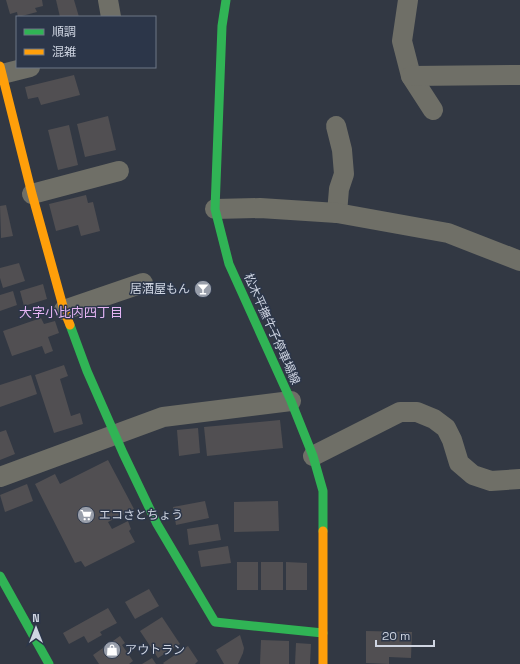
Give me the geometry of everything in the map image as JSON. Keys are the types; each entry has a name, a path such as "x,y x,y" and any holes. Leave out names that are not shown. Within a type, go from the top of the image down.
{"street":[{"path":"108,0 112,16"},
{"name":"松木平撫牛子停車場線","path":"226,0 222,26 216,209 229,264 291,401 314,456 323,491 323,664"},
{"path":"408,0 402,41 411,76 433,110"},
{"path":"24,68 1,72 32,194 64,310 87,371 157,524 215,622 322,633"},
{"path":"411,76 520,75"},
{"path":"336,126 342,150 344,174 339,190 338,213"},
{"path":"32,194 119,170"},
{"path":"216,209 260,208 338,213 448,234 520,261"},
{"path":"64,310 144,283"},
{"path":"0,478 163,417 291,401"},
{"path":"314,456 400,412 417,412 434,419 446,428 460,463 473,475 491,481 520,479"},
{"path":"0,576 49,664"}],"building":[{"path":"6,0 42,0 43,6 35,8 37,12 22,16 18,16 17,12 10,14"},
{"path":"56,0 74,0 79,16 60,16"},
{"path":"74,75 80,95 41,105 38,97 28,99 25,87"},
{"path":"108,116 116,150 85,157 77,124"},
{"path":"69,125 78,165 58,170 48,130"},
{"path":"86,195 88,203 93,202 100,231 81,236 78,225 56,231 49,204"},
{"path":"6,205 13,236 1,238 0,206"},
{"path":"19,263 25,281 3,288 0,278 0,268"},
{"path":"43,284 47,299 24,306 20,291"},
{"path":"13,291 17,305 0,311 0,295"},
{"path":"41,318 44,324 55,321 59,333 48,337 53,351 45,354 42,346 12,356 3,331"},
{"path":"64,365 68,376 60,379 71,416 80,413 83,424 54,433 35,375"},
{"path":"31,375 37,394 0,407 0,385"},
{"path":"280,420 283,448 207,456 204,427"},
{"path":"198,428 200,453 179,456 177,430"},
{"path":"6,430 15,454 0,460 0,432"},
{"name":"エコさとちょう","path":"108,460 134,509 108,522 112,529 128,521 131,529 129,531 135,542 85,567 81,561 75,563 35,484 55,474 60,484"},
{"path":"27,484 33,501 5,512 0,495"},
{"path":"205,501 209,518 176,525 173,507"},
{"path":"278,501 279,531 234,532 234,502"},
{"path":"218,524 221,540 189,545 187,529"},
{"path":"228,546 231,563 201,567 198,551"},
{"path":"237,562 258,562 258,590 237,590"},
{"path":"261,562 283,562 283,590 261,590"},
{"path":"286,562 307,563 307,590 286,590"},
{"path":"149,589 159,606 135,619 125,602"},
{"path":"108,608 117,623 100,632 102,635 88,643 84,636 69,644 63,633"},
{"path":"162,617 180,644 158,658 140,631"},
{"path":"366,631 412,632 411,658 389,657 389,664 366,663"},
{"path":"240,635 244,648 238,664 224,664 216,650"},
{"name":"アウトラン","path":"120,636 125,643 122,645 133,661 129,664 99,664 93,655"},
{"path":"261,640 289,641 289,664 260,664"},
{"path":"296,643 311,644 310,664 295,664"},
{"path":"188,646 198,661 195,664 163,663"},
{"path":"152,658 156,664 142,664"}],"traffic: fast":[{"path":"226,0 222,26 215,209 229,264 291,401 313,456 323,491 323,531"},
{"path":"70,325 87,371 123,453 157,524 215,622 323,633"},
{"path":"0,576 49,664"}],"traffic: slow":[{"path":"0,66 32,194 64,310 70,325"},
{"path":"323,531 323,664"}],"place":[{"name":"居酒屋もん","path":"203,289"},
{"name":"エコさとちょう","path":"86,515"},
{"name":"アウトラン","path":"112,650"}],"district":[{"name":"大字小比内四丁目","path":"71,312"}]}
